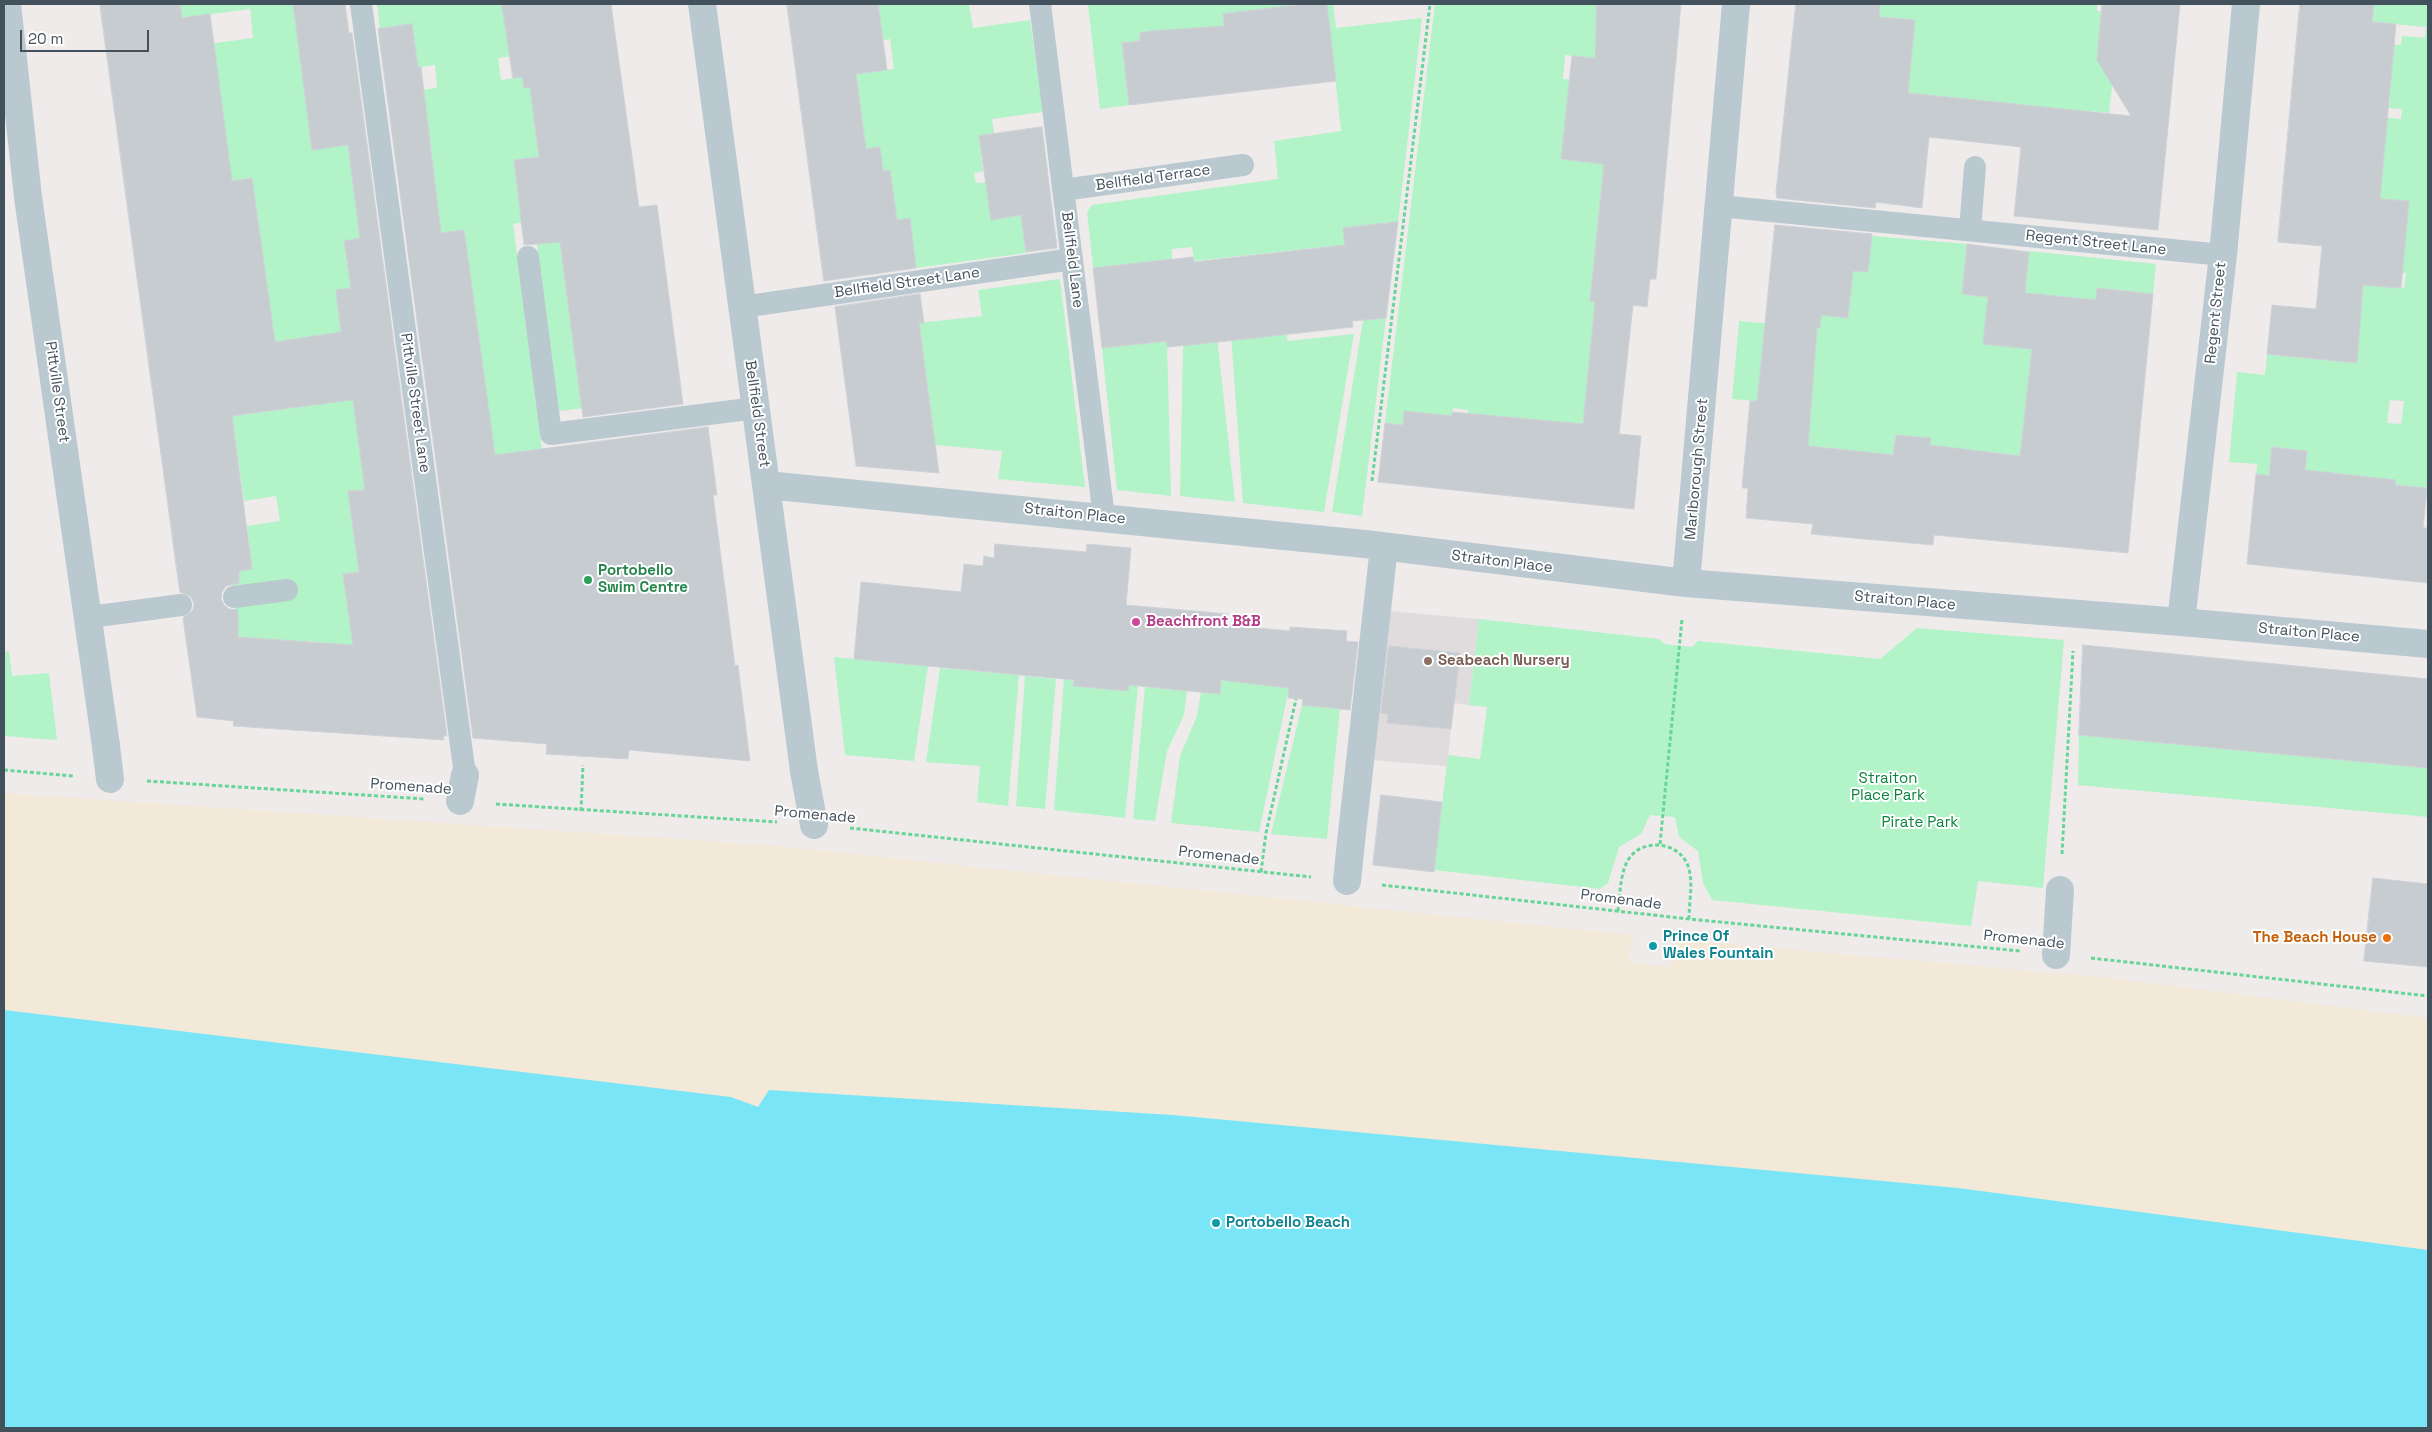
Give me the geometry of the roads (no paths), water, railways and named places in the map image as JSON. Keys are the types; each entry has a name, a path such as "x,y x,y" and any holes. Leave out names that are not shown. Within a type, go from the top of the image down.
{"street":[{"name":"Pittville Street","path":"7,4 28,198 90,618 110,779"},
{"name":"Bellfield Street","path":"702,4 804,771 814,825"},
{"name":"Marlborough Street","path":"1686,583 1736,4"},
{"name":"Regent Street","path":"2181,622 2223,255 2246,4"},
{"name":"Straiton Place","path":"766,484 1384,547 1686,583 2181,622 2428,644"},
{"path":"1347,881 1384,547"},
{"name":"Pittville Street Lane","path":"460,801 465,775"},
{"path":"2056,955 2060,890"}],"lane":[{"name":"Pittville Street Lane","path":"360,4 465,775"},
{"name":"Bellfield Lane","path":"1040,4 1104,517"},
{"name":"Bellfield Terrace","path":"1063,190 1243,165"},
{"path":"1970,230 1976,167"},
{"name":"Regent Street Lane","path":"1719,206 2223,255"},
{"path":"528,257 551,434 756,408"},
{"name":"Bellfield Street Lane","path":"742,307 1072,259"},
{"path":"234,597 287,590"},
{"path":"90,618 182,605"}],"water":[{"path":"4,1010 731,1097 758,1107 769,1090 1173,1115 1958,1188 2428,1250 2428,1428 4,1428"}],"place":[{"name":"Portobello Swim Centre","path":"588,580"},
{"name":"Beachfront B&B","path":"1136,622"},
{"name":"Seabeach Nursery","path":"1428,661"},
{"name":"The Beach House","path":"2387,938"},
{"name":"Prince Of Wales Fountain","path":"1653,946"},
{"name":"Portobello Beach","path":"1216,1223"}],"park label":[{"name":"Straiton Place Park","path":"1888,788"},
{"name":"Pirate Park","path":"1920,823"}]}
